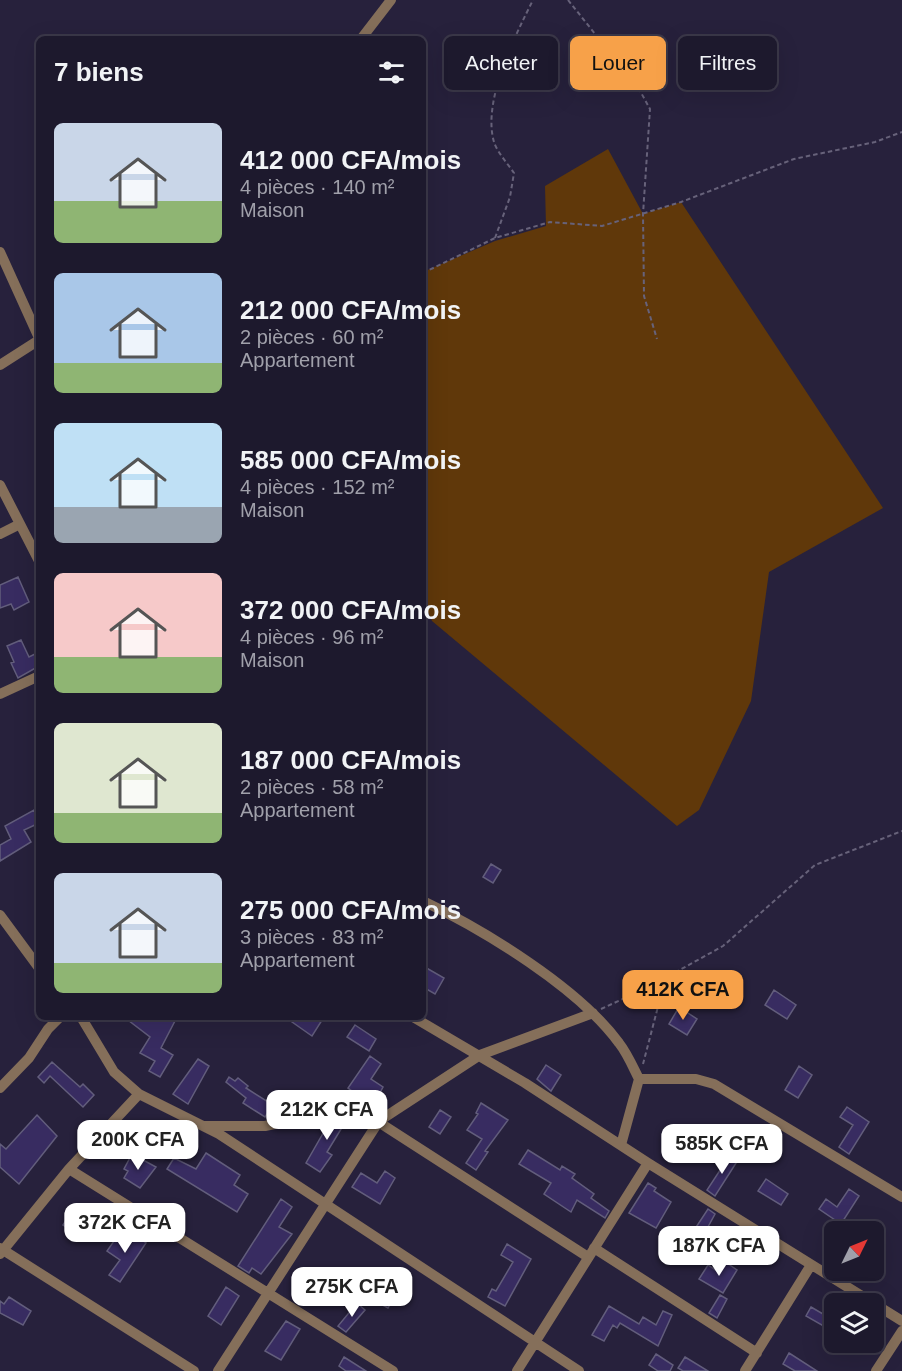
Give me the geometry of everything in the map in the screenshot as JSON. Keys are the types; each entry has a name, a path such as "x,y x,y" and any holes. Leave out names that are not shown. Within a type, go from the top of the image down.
{"street":[{"path":"363,36 391,0"},
{"path":"0,252 36,332"},
{"path":"0,365 36,341"},
{"path":"0,485 36,555"},
{"path":"0,534 20,524"},
{"path":"0,694 36,677"},
{"path":"426,904 514,952 593,1013 620,1044 639,1079 621,1144"},
{"path":"0,915 36,964"},
{"path":"218,1371 379,1121 480,1055 593,1013"},
{"path":"0,1088 29,1058 48,1029 57,1020"},
{"path":"83,1020 114,1072 139,1094 201,1125 579,1371"},
{"path":"418,1020 480,1055 902,1321"},
{"path":"639,1079 696,1078 714,1084 902,1197"},
{"path":"139,1094 69,1169 1,1251 194,1371"},
{"path":"201,1125 265,1126 303,1118 335,1101 352,1105 757,1353"},
{"path":"517,1371 648,1163"},
{"path":"69,1169 393,1371"},
{"path":"746,1371 811,1265"},
{"path":"876,1371 902,1331"}],"path":[{"path":"495,238 510,197 514,173 494,142 492,102 533,0"},
{"path":"568,0 639,89 650,109 643,214 644,296 657,339"},
{"path":"426,272 495,238 550,222 602,226 727,186 794,159 875,142 902,132"},
{"path":"593,1013 665,978 723,946 815,865 902,831"},
{"path":"639,1079 665,978"}],"shaded area":[{"path":"608,149 643,214 681,202 883,508 769,572 751,701 699,810 677,826 432,621 426,608 426,271 495,241 546,226 545,186"}],"building":[{"path":"18,577 29,602 14,610 11,604 0,608 0,585"},
{"path":"21,640 29,657 36,654 36,668 18,678 7,646"},
{"path":"34,810 36,824 24,830 31,842 0,861 0,845 11,839 5,826"},
{"path":"491,864 501,870 493,883 483,877"},
{"path":"426,968 444,978 435,994 426,989"},
{"path":"774,990 796,1005 787,1019 765,1005"},
{"path":"679,1007 697,1019 687,1035 669,1024"},
{"path":"128,1020 175,1020 161,1048 173,1055 160,1077 149,1071 155,1061 140,1053 150,1037"},
{"path":"289,1020 322,1020 312,1036"},
{"path":"355,1025 376,1039 369,1051 347,1037"},
{"path":"370,1056 381,1064 371,1079 383,1087 376,1100 364,1100 348,1088"},
{"path":"198,1059 209,1066 188,1104 173,1094"},
{"path":"52,1062 80,1087 83,1084 94,1095 83,1107 50,1076 44,1083 38,1077"},
{"path":"546,1065 561,1075 551,1091 537,1079"},
{"path":"799,1066 812,1075 798,1098 785,1090"},
{"path":"229,1077 235,1081 238,1078 248,1086 246,1088 273,1105 265,1117 243,1103 246,1098 226,1082"},
{"path":"481,1103 508,1120 485,1151 488,1152 476,1170 466,1163 482,1139 467,1130 478,1114 476,1113"},
{"path":"847,1107 869,1122 849,1154 839,1147 853,1125 840,1117"},
{"path":"337,1109 349,1116 327,1152 332,1155 320,1172 306,1163"},
{"path":"440,1110 451,1117 440,1134 429,1127"},
{"path":"37,1115 57,1136 19,1184 0,1167 0,1144 6,1149"},
{"path":"696,1135 713,1146 704,1159 688,1149"},
{"path":"755,1141 767,1148 758,1162 746,1155"},
{"path":"528,1150 560,1170 562,1166 575,1174 572,1178 594,1194 591,1198 609,1211 605,1218 577,1200 571,1212 544,1194 551,1183 519,1164"},
{"path":"206,1153 240,1175 234,1185 248,1194 237,1212 167,1169 174,1158 196,1169"},
{"path":"132,1154 156,1167 140,1188 124,1178 128,1171 124,1169"},
{"path":"730,1155 738,1160 715,1196 707,1190"},
{"path":"385,1171 395,1178 380,1204 352,1187 361,1173 377,1183"},
{"path":"766,1179 788,1194 781,1205 758,1191"},
{"path":"648,1183 656,1188 654,1191 671,1202 656,1228 629,1213"},
{"path":"849,1189 859,1196 843,1221 837,1221 819,1209 826,1199 837,1207"},
{"path":"281,1199 292,1207 279,1227 292,1234 261,1274 252,1268 249,1273 238,1266"},
{"path":"73,1209 89,1220 78,1235 63,1225"},
{"path":"708,1209 715,1214 703,1236 706,1238 697,1254 683,1247"},
{"path":"121,1231 136,1241 138,1237 146,1243 120,1282 109,1275 120,1260 107,1251"},
{"path":"507,1244 531,1259 505,1306 488,1297 492,1289 496,1291 513,1262 501,1255"},
{"path":"724,1261 737,1270 723,1293 699,1279 708,1265 717,1271"},
{"path":"386,1282 399,1289 388,1308 375,1301"},
{"path":"226,1287 239,1296 221,1325 208,1316"},
{"path":"720,1295 727,1299 717,1318 709,1313"},
{"path":"9,1297 31,1311 23,1325 0,1313 0,1301 4,1304"},
{"path":"357,1303 365,1310 346,1332 338,1326"},
{"path":"609,1306 639,1324 643,1317 656,1325 663,1311 672,1315 658,1346 620,1323 617,1328 613,1325 604,1341 592,1335"},
{"path":"811,1307 824,1315 824,1326 806,1316"},
{"path":"286,1321 300,1329 281,1360 265,1351"},
{"path":"789,1353 817,1371 795,1371 783,1364"},
{"path":"656,1354 673,1365 670,1371 658,1371 649,1365"},
{"path":"344,1357 366,1371 346,1371 339,1366"},
{"path":"685,1357 708,1371 683,1371 678,1368"}]}
